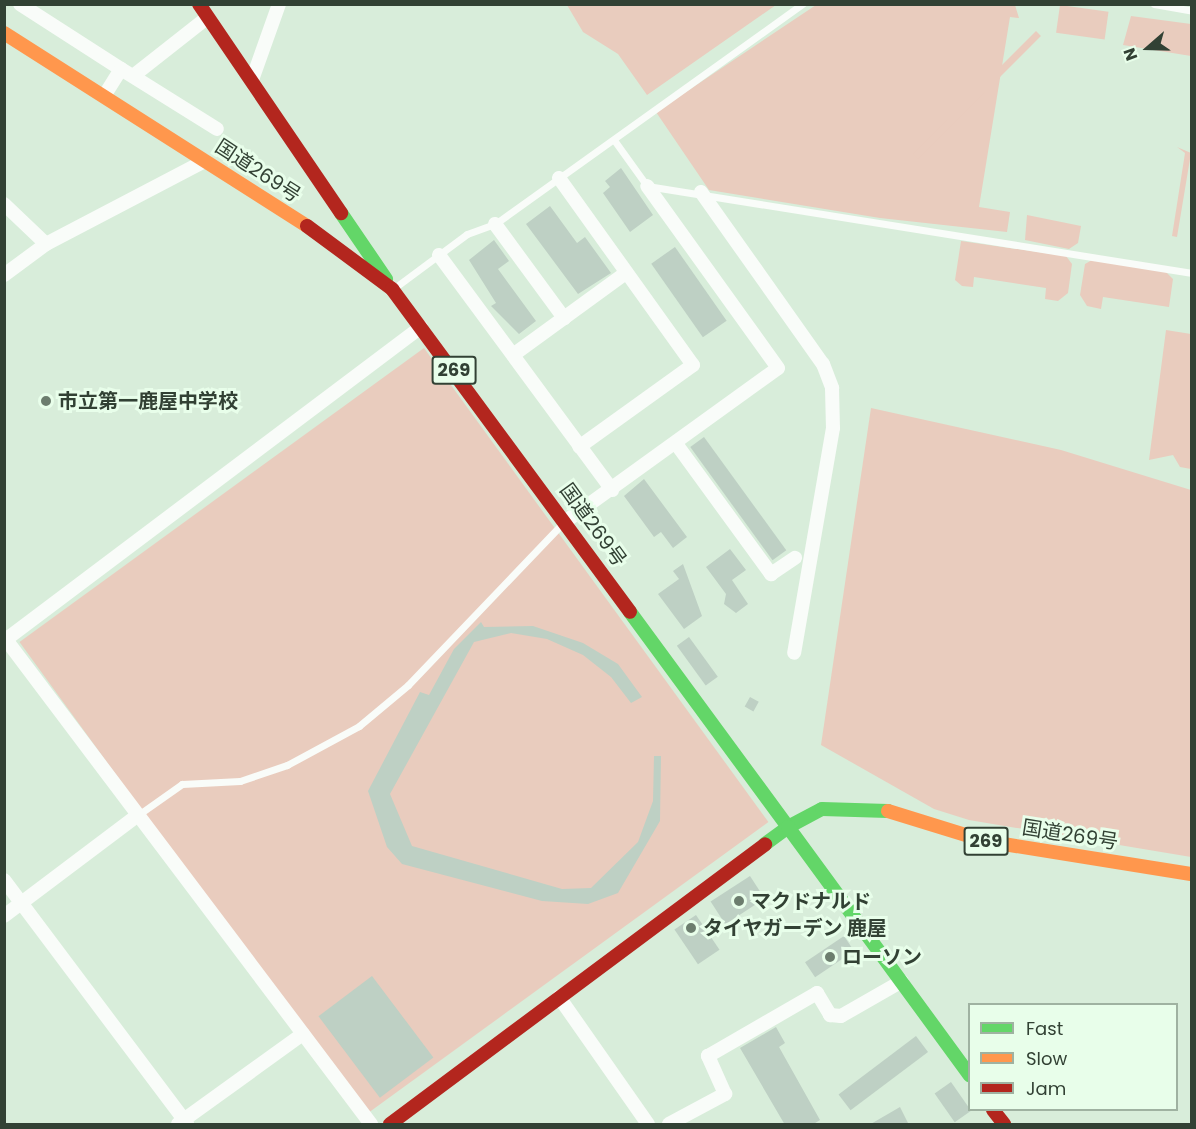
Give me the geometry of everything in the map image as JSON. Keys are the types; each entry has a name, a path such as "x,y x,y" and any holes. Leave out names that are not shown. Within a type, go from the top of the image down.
{"main road":[{"path":"199,4 392,289"},
{"name":"国道269号","path":"4,33 205,160 392,289 566,521 788,827 822,809 874,807 985,841 1191,874"},
{"path":"390,1125 788,827 968,1075"},
{"path":"994,1111 1004,1125"}],"street":[{"path":"20,4 217,129"},
{"path":"252,80 279,4"},
{"path":"104,96 127,73 208,17"},
{"path":"4,275 46,244 205,160"},
{"path":"559,178 693,365 579,447"},
{"path":"566,521 677,445 778,368 646,186"},
{"path":"701,192 823,364 832,388 833,428 794,653"},
{"path":"4,204 46,244"},
{"path":"495,224 564,318"},
{"path":"439,255 612,490"},
{"path":"513,355 626,273"},
{"path":"371,1125 5,639 421,327"},
{"path":"677,445 771,574 795,558"},
{"path":"4,916 138,815"},
{"path":"4,880 183,1123 303,1034"},
{"path":"669,1125 725,1094 708,1056 817,993 830,1015 840,1016 902,981"},
{"path":"560,996 648,1125"}],"lane":[{"path":"392,289 439,255 495,224 802,4"},
{"path":"1154,4 1191,11"},
{"path":"614,140 646,186 701,192 1191,273"},
{"path":"138,815 182,784 240,782 287,765 359,726 408,685 566,521"}],"shaded area":[{"path":"567,5 776,5 647,95 618,54 583,32"},
{"path":"816,5 1015,5 1019,18 1010,17 979,207 1010,212 1007,232 880,218 709,190 656,112"},
{"path":"1060,5 1109,12 1105,40 1056,33"},
{"path":"1131,16 1191,24 1191,56 1123,45"},
{"path":"1036,31 1041,36 918,159 913,154"},
{"path":"1177,147 1191,153 1177,237 1172,236 1185,153"},
{"path":"1027,215 1081,226 1078,243 1069,249 1025,240"},
{"path":"961,241 1066,256 1072,264 1068,293 1058,301 1045,299 1046,288 974,277 973,287 962,286 955,280"},
{"path":"1092,260 1166,272 1173,279 1169,307 1103,297 1101,309 1087,306 1080,295 1085,264"},
{"path":"1166,330 1191,334 1191,469 1180,467 1173,455 1149,460"},
{"path":"424,348 768,822 364,1116 19,642"},
{"path":"871,408 1061,450 1191,490 1191,857 969,820 934,809 821,745"}],"building":[{"path":"621,168 653,215 630,232 603,193 610,187 605,181"},
{"path":"550,206 577,243 585,237 611,273 578,294 526,224"},
{"path":"494,240 509,261 498,269 536,321 519,334 491,306 496,303 469,260"},
{"path":"675,247 727,321 703,337 651,264"},
{"path":"704,437 786,550 773,560 690,447"},
{"path":"644,479 687,537 673,548 661,532 654,537 624,496"},
{"path":"730,549 746,570 732,580 748,604 736,613 724,604 726,594 706,567"},
{"path":"683,564 702,616 684,629 658,594 679,579 673,571"},
{"path":"481,622 484,627 533,626 583,643 618,664 642,697 631,703 611,677 583,655 547,639 511,633 474,642 390,794 412,846 562,889 591,888 638,842 653,801 654,756 661,756 660,821 618,893 588,904 542,901 402,864 387,847 368,791 420,692 429,695 454,649"},
{"path":"689,637 718,677 706,685 677,646"},
{"path":"750,697 759,702 753,711 745,707"},
{"name":"マクドナルド","path":"750,876 765,899 725,924 711,902"},
{"path":"696,915 719,950 698,964 674,930"},
{"path":"844,936 854,951 815,977 805,962"},
{"path":"372,976 433,1057 380,1098 318,1016"},
{"path":"776,1027 785,1043 779,1047 820,1120 812,1125 785,1125 740,1048"},
{"path":"916,1036 928,1052 851,1110 839,1094"},
{"path":"951,1082 968,1106 968,1111 971,1111 955,1122 935,1093"},
{"path":"900,1107 909,1125 869,1125"}],"traffic: fast":[{"path":"341,213 386,279"},
{"path":"630,612 788,827 822,809 888,811"},
{"path":"765,844 788,827 968,1073"}],"traffic: slow":[{"path":"4,33 307,226"},
{"path":"888,811 985,841 1192,874"}],"traffic: jam":[{"path":"199,4 341,213"},
{"path":"307,226 392,289 630,612"},
{"path":"390,1124 765,844"},
{"path":"994,1111 1004,1124"}],"place":[{"name":"市立第一鹿屋中学校","path":"46,401"},
{"name":"マクドナルド","path":"739,901"},
{"name":"タイヤガーデン 鹿屋","path":"691,928"},
{"name":"ローソン","path":"830,957"}]}
